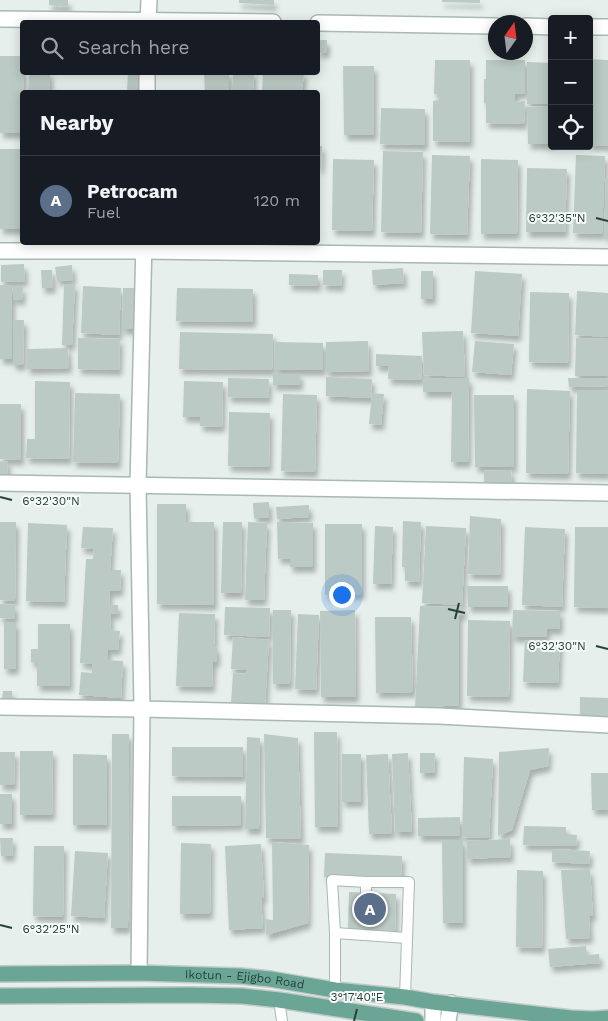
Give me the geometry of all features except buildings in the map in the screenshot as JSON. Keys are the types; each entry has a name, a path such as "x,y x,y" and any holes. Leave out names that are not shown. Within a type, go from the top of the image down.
{"main road":[{"name":"Ikotun - Ejigbo Road","path":"0,974 139,973 247,977 335,990 571,1018 608,1018"},
{"name":"Ikotun - Ejigbo Road","path":"0,996 242,996 409,1020"}],"street":[{"path":"148,20 149,0"},
{"path":"0,19 49,20"},
{"path":"320,23 488,26"},
{"path":"533,26 548,26"},
{"path":"593,27 608,27"},
{"path":"147,75 147,90"},
{"path":"0,251 144,247 608,257"},
{"path":"139,973 142,709 138,485 144,247"},
{"path":"0,483 608,492"},
{"path":"0,707 439,716 608,725"},
{"path":"433,1002 433,1021"},
{"path":"448,1021 451,1003"}],"lane":[{"path":"335,990 335,933 332,880 409,882 405,997"},
{"path":"366,882 366,893"},
{"path":"335,933 367,933 407,938"},
{"path":"279,1000 282,1021"}],"place":[{"name":"Petrocam","path":"370,909"}]}
